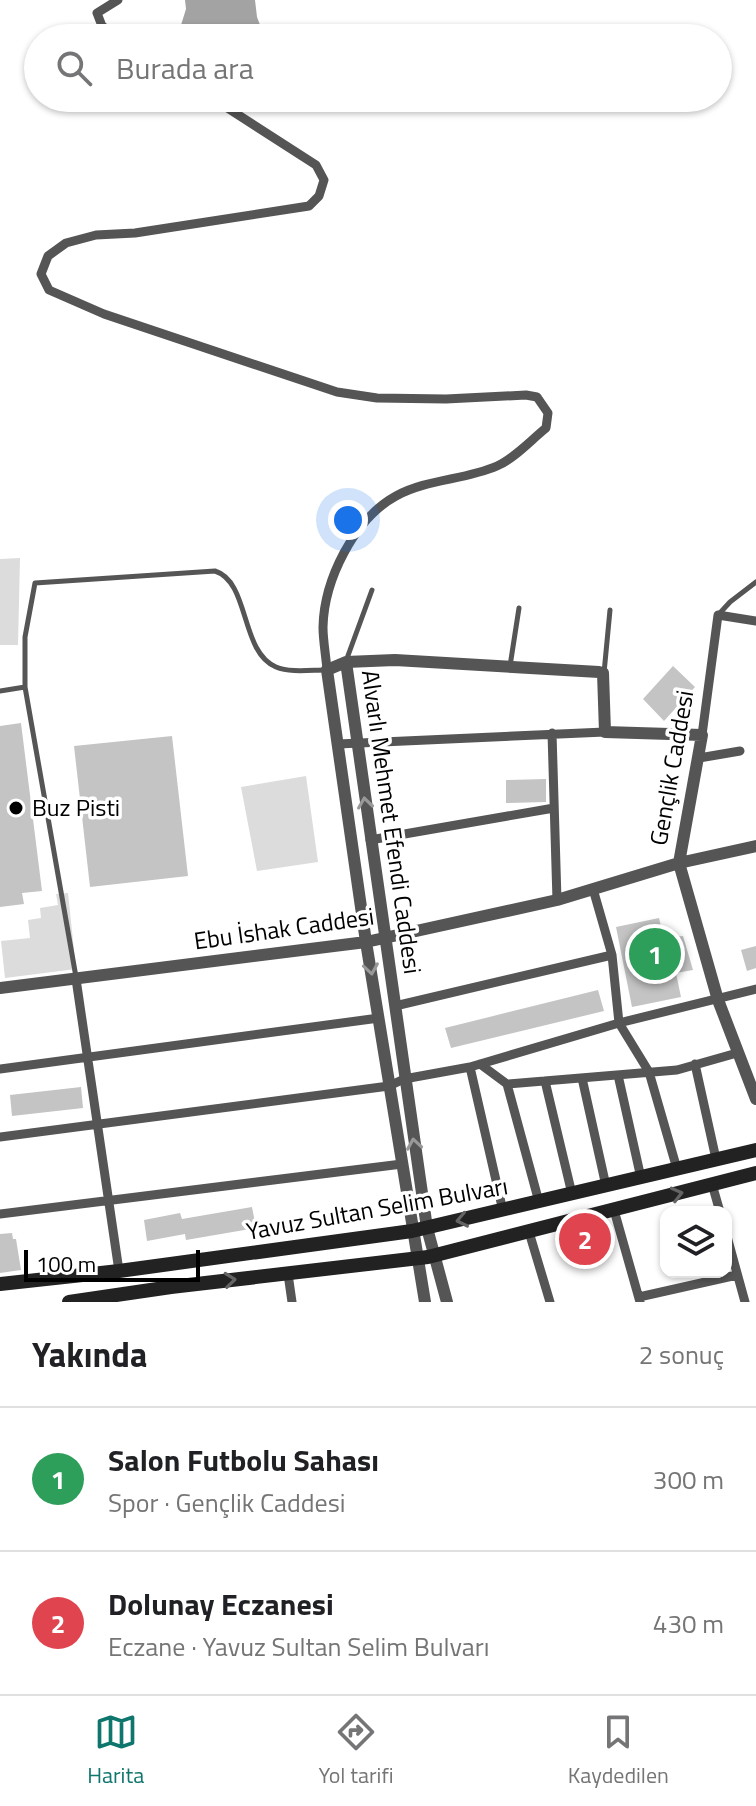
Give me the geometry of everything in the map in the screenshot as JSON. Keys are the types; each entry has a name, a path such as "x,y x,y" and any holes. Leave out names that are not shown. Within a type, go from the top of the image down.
{"main road":[{"name":"Yavuz Sultan Selim Bulvarı","path":"0,1284 119,1271 419,1229 756,1150"},
{"name":"Yavuz Sultan Selim Bulvarı","path":"69,1302 435,1256 756,1173"}],"street":[{"path":"101,24 97,13 118,0"},
{"path":"234,112 316,165 324,180 319,196 309,206 135,233 96,235 66,243 48,256 41,274 49,290 104,314 337,392 377,398 526,395 537,397 548,413 546,428 499,465 411,490 394,497 370,518 350,543 328,592 323,626 366,942 402,1164 419,1229 417,1259 425,1302"},
{"path":"718,615 756,621"},
{"name":"Gençlik Caddesi","path":"718,615 699,758 679,863 718,1000 756,1099"},
{"name":"Alvarlı Mehmet Efendi Caddesi","path":"447,1302 435,1256 419,1229 395,1006 346,662 395,660 603,673"},
{"path":"327,670 346,662"},
{"path":"603,673 605,732"},
{"path":"338,744 552,733 702,735"},
{"path":"552,733 557,900"},
{"path":"699,758 740,751"},
{"path":"370,840 554,808"},
{"name":"Ebu İshak Caddesi","path":"0,988 366,942 557,900 679,863 756,846"},
{"path":"593,889 612,955 619,1023 649,1072 677,1169"},
{"path":"395,1006 612,955"},
{"path":"76,979 119,1271"},
{"path":"0,1137 389,1086 404,1079 470,1067 619,1023 756,989"},
{"path":"0,1069 379,1018"},
{"path":"507,1084 677,1070 737,1053"},
{"path":"480,1064 507,1084 539,1202"},
{"path":"695,1064 716,1159"},
{"path":"470,1067 503,1211"},
{"path":"618,1075 641,1178"},
{"path":"582,1078 606,1186"},
{"path":"545,1081 572,1194"},
{"path":"0,1214 402,1164"},
{"path":"712,1184 718,1206"},
{"path":"614,1210 639,1299 737,1275"},
{"path":"529,1232 550,1302"},
{"path":"732,1256 745,1302"},
{"path":"288,1274 292,1302"}],"lane":[{"path":"76,979 25,687 25,637 35,583 215,571 231,581 247,624 269,664 280,669 327,670"},
{"path":"718,615 756,582"},
{"path":"346,662 372,590"},
{"path":"510,666 519,608"},
{"path":"603,673 610,610"},
{"path":"0,691 25,687"}],"shaded area":[{"path":"185,0 255,0 260,24 181,24"},
{"path":"20,558 18,645 0,645 0,559"},
{"path":"306,776 318,862 257,871 241,787"},
{"path":"68,893 76,969 5,978 1,941 30,938 28,920 41,918 40,908 58,905 56,894"}],"building":[{"path":"673,666 695,687 664,721 643,699"},
{"name":"Buz Pisti","path":"21,723 42,891 22,893 24,904 0,907 0,726"},
{"path":"172,736 188,876 90,887 74,746"},
{"path":"546,779 546,802 506,803 506,780"},
{"path":"659,918 664,938 683,936 693,970 676,973 681,997 632,1007 616,927"},
{"path":"756,946 756,968 747,971 741,950"},
{"path":"598,990 604,1011 451,1048 445,1028"},
{"path":"81,1087 83,1108 12,1116 10,1095"},
{"path":"252,1207 256,1228 186,1240 185,1234 147,1241 144,1220 180,1213 182,1219"},
{"path":"12,1233 13,1239 16,1239 21,1270 0,1273 0,1234"}],"place":[{"name":"Buz Pisti","path":"16,808"},
{"name":"Salon Futbolu Sahası","path":"655,954"},
{"name":"Dolunay Eczanesi","path":"585,1239"}]}
